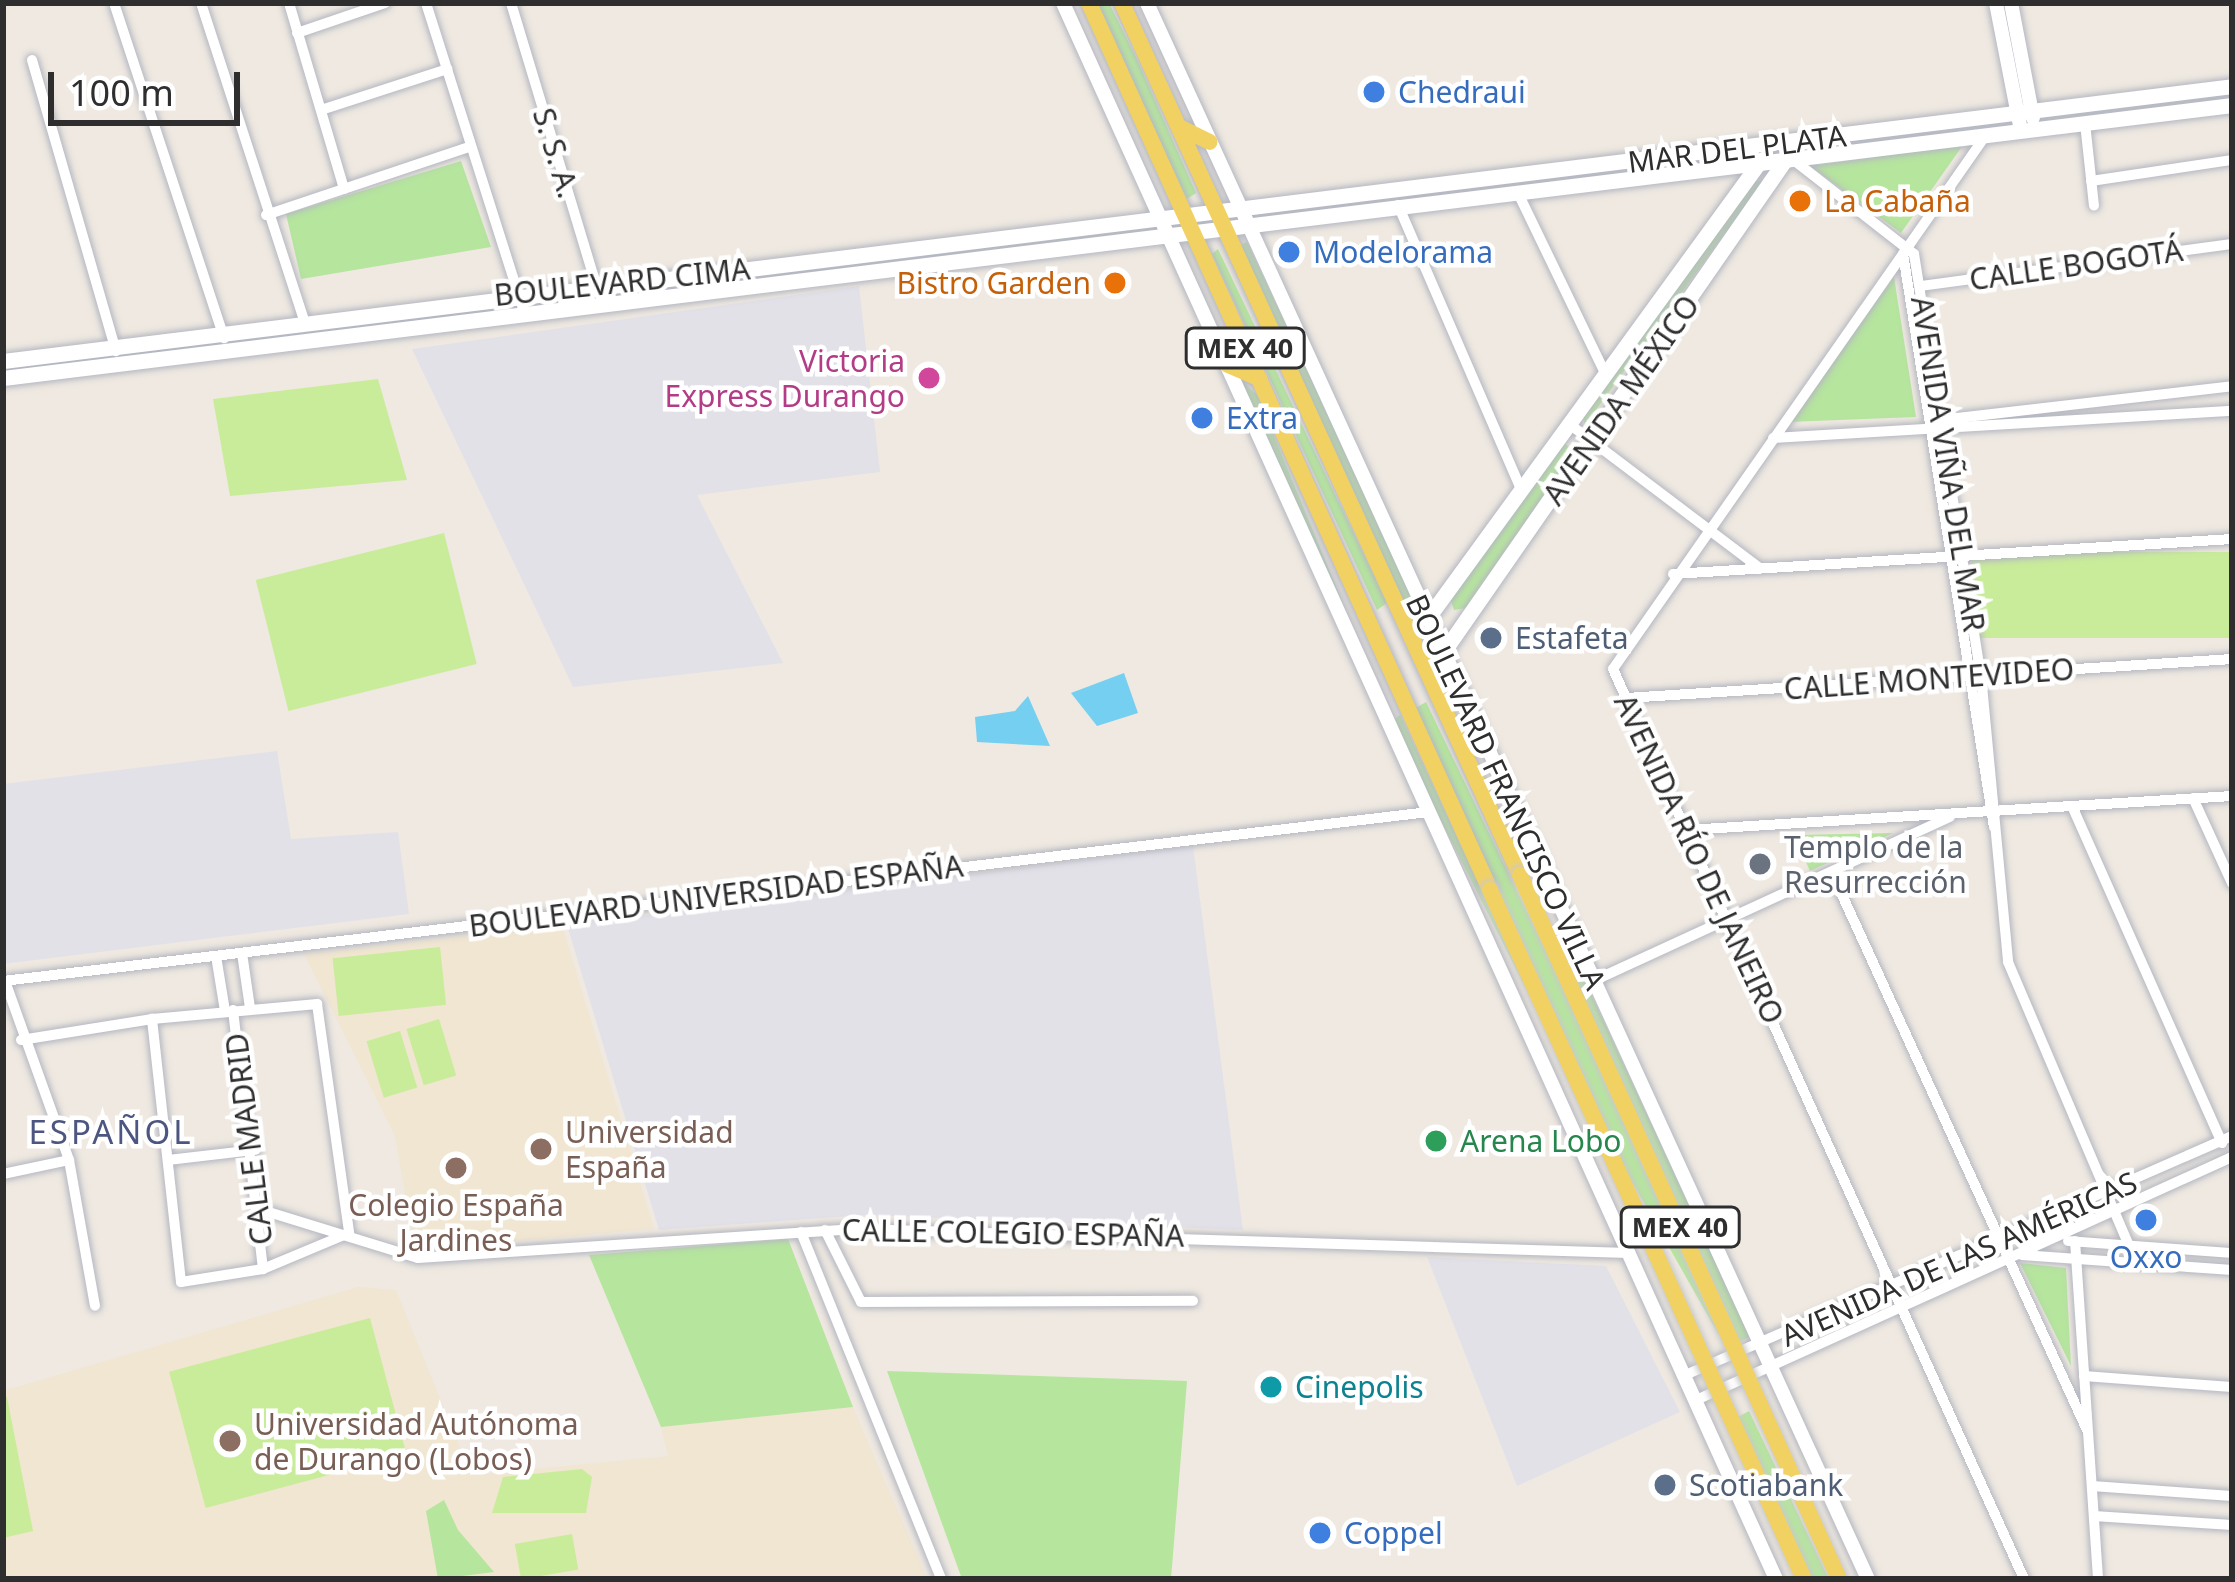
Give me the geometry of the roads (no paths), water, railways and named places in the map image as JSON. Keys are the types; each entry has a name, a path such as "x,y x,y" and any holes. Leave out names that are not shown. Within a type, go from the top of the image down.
{"main road":[{"name":"BOULEVARD FRANCISCO VILLA","path":"1089,3 1804,1579"},
{"name":"BOULEVARD FRANCISCO VILLA","path":"1123,4 1839,1579"},
{"name":"MAR DEL PLATA","path":"1243,211 1396,200 1764,154 2025,110 2232,86"},
{"path":"1792,150 1986,135 2232,105"},
{"path":"1178,126 1210,142"},
{"name":"AVENIDA MÉXICO","path":"1442,654 1792,150"},
{"path":"1396,200 1518,193 1764,154"},
{"name":"AVENIDA MÉXICO","path":"1427,619 1764,154"},
{"name":"BOULEVARD CIMA","path":"225,339 304,320 521,303 602,303 1194,236 1396,200"},
{"name":"BOULEVARD CIMA","path":"6,369 521,303 596,285 1243,211"},
{"path":"1228,365 1258,378"}],"street":[{"path":"114,3 225,339"},
{"path":"201,3 304,320"},
{"path":"289,3 344,189"},
{"path":"297,33 386,3"},
{"path":"426,3 521,303"},
{"name":"S. S. A.","path":"511,3 602,303"},
{"path":"1063,3 1776,1579"},
{"name":"BOULEVARD FRANCISCO VILLA","path":"1147,3 1868,1579"},
{"path":"1996,3 2025,110"},
{"path":"2011,3 2028,130"},
{"path":"32,60 117,356"},
{"path":"321,110 447,69"},
{"path":"2084,123 2094,206"},
{"name":"AVENIDA RÍO DE JANEIRO","path":"1986,135 1616,653 1626,698 2024,1579"},
{"path":"266,214 469,147"},
{"path":"1792,150 1903,246"},
{"path":"2091,181 2232,160"},
{"path":"1518,193 1605,373"},
{"path":"1396,200 1520,489"},
{"name":"CALLE BOGOTÁ","path":"1921,286 2232,244"},
{"name":"AVENIDA VIÑA DEL MAR","path":"1903,246 1921,286 1934,427"},
{"name":"AVENIDA VIÑA DEL MAR","path":"1903,246 1975,676 2010,971 2118,1209 2129,1245"},
{"path":"1934,427 2232,386"},
{"path":"1773,438 2232,411"},
{"path":"1568,423 1760,568"},
{"path":"1673,574 2232,538"},
{"name":"CALLE MONTEVIDEO","path":"1626,698 2232,659"},
{"path":"1687,830 2232,796"},
{"path":"2193,799 2232,883"},
{"path":"2072,806 2226,1138 2230,1157"},
{"name":"BOULEVARD UNIVERSIDAD ESPAÑA","path":"4,981 1430,812"},
{"path":"1593,981 1958,814"},
{"path":"1832,873 2015,1256 2087,1430"},
{"name":"CALLE MADRID","path":"242,952 250,1008"},
{"name":"CALLE MADRID","path":"216,956 255,1150 263,1269"},
{"path":"4,981 21,1040 69,1160 95,1306"},
{"path":"21,1040 152,1019 319,1005 349,1233"},
{"path":"152,1019 178,1272 191,1283 263,1269 349,1233"},
{"name":"AVENIDA DE LAS AMÉRICAS","path":"1683,1376 1760,1349 2226,1138"},
{"path":"169,1160 255,1150"},
{"name":"AVENIDA DE LAS AMÉRICAS","path":"1694,1402 2230,1157"},
{"path":"3,1174 69,1160"},
{"path":"262,1210 349,1233"},
{"path":"824,1229 855,1301 1193,1301"},
{"name":"CALLE COLEGIO ESPAÑA","path":"349,1233 397,1256 824,1229 1629,1253"},
{"path":"801,1232 941,1579"},
{"path":"2051,1240 2232,1253"},
{"path":"2075,1241 2098,1579"},
{"path":"2015,1256 2232,1270"},
{"path":"2084,1376 2232,1387"},
{"path":"2092,1486 2232,1496"},
{"path":"2094,1516 2232,1525"}],"water":[{"path":"1124,673 1138,713 1097,726 1071,693"},
{"path":"1028,696 1050,746 977,742 975,717 1015,711"}],"place":[{"name":"Chedraui","path":"1374,92"},
{"name":"La Cabaña","path":"1800,201"},
{"name":"Modelorama","path":"1289,252"},
{"name":"Bistro Garden","path":"1115,283"},
{"name":"Victoria Express Durango","path":"929,378"},
{"name":"Extra","path":"1202,418"},
{"name":"Estafeta","path":"1491,638"},
{"name":"Templo de la Resurrección","path":"1760,864"},
{"name":"Arena Lobo","path":"1436,1141"},
{"name":"Universidad España","path":"541,1149"},
{"name":"Colegio España Jardines","path":"456,1168"},
{"name":"Oxxo","path":"2146,1220"},
{"name":"Cinepolis","path":"1271,1387"},
{"name":"Universidad Autónoma de Durango (Lobos)","path":"230,1441"},
{"name":"Scotiabank","path":"1665,1485"},
{"name":"Coppel","path":"1320,1533"}],"district":[{"name":"ESPAÑOL","path":"111,1132"}]}
